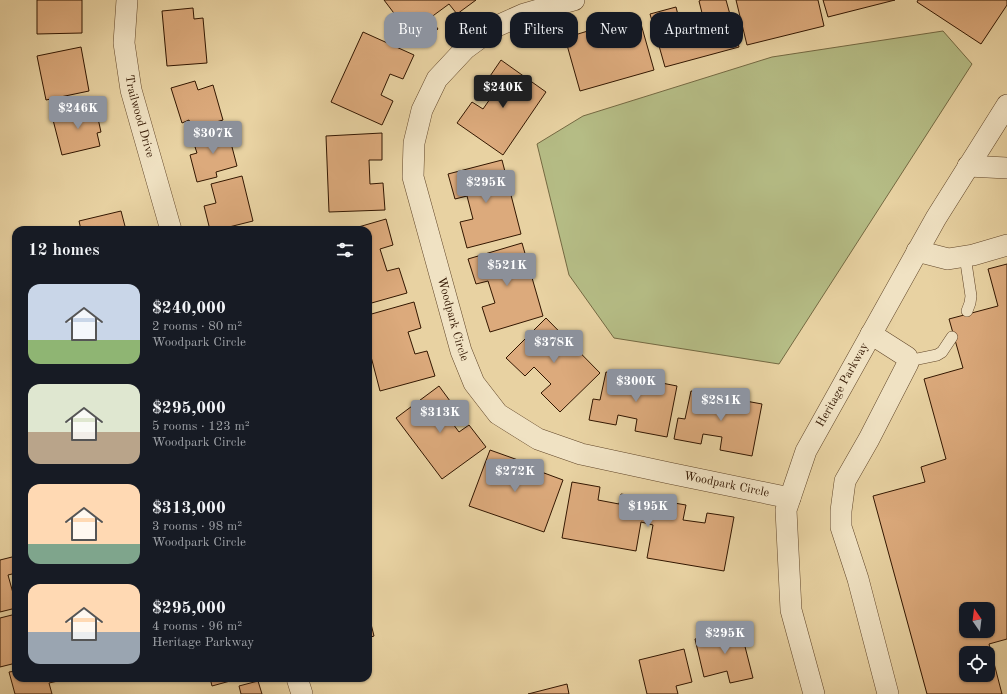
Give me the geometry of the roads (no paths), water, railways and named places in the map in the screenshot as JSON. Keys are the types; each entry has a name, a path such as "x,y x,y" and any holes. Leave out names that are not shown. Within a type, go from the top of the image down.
{"street":[{"name":"Trailwood Drive","path":"127,0 124,43 131,90 170,226"},
{"name":"Woodpark Circle","path":"574,0 524,14 495,28 464,49 437,79 422,110 414,143 413,177 461,351 474,383 498,414 538,439 581,454 670,474 790,498"},
{"name":"Heritage Parkway","path":"814,694 791,610 786,510 806,451 936,218 1007,105"},
{"path":"968,166 1007,168"},
{"path":"918,251 948,259 1007,245"},
{"path":"871,334 907,357 908,363 869,439 845,481 841,511 841,527 858,579 888,694"},
{"path":"298,682 302,694"}],"lane":[{"path":"965,256 971,296 967,311"},
{"path":"908,361 937,355 942,352 952,337"}]}
